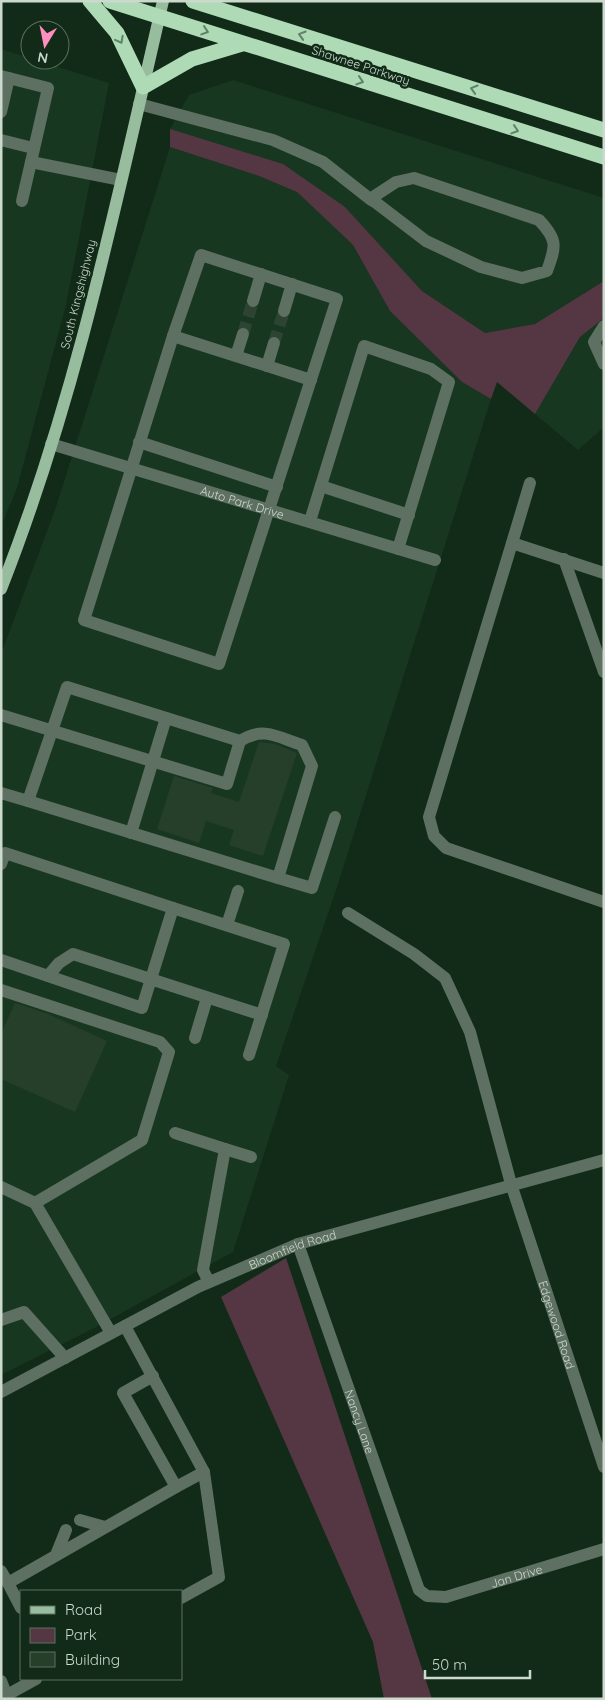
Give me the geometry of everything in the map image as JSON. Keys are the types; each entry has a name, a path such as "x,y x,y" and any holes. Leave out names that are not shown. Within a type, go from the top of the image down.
{"highway":[{"path":"90,1 117,33 143,88 192,60 243,44"},
{"name":"Shawnee Parkway","path":"110,1 604,157"},
{"name":"Shawnee Parkway","path":"193,1 604,130"},
{"path":"222,1 236,14"}],"main road":[{"name":"South Kingshighway","path":"1,589 19,543 52,444 82,338 143,88 162,1"}],"street":[{"path":"1,112 5,77 48,88 22,201"},
{"path":"139,104 273,140 324,162 370,198 426,241 481,267 522,278 547,270 555,250 552,234 539,220 414,178 396,182 370,198"},
{"path":"1,140 33,148"},
{"path":"31,162 121,180"},
{"path":"201,255 292,284 337,299 219,664 84,620 139,442 201,255"},
{"path":"253,300 261,274"},
{"path":"284,311 292,284"},
{"path":"604,326 594,342 604,364"},
{"path":"236,356 243,334"},
{"path":"173,336 311,380"},
{"path":"267,366 274,343"},
{"path":"310,521 364,346 430,369 449,382 398,549"},
{"path":"139,442 276,487"},
{"name":"Auto Park Drive","path":"52,444 435,560"},
{"path":"530,483 429,817 434,836 446,848 604,902"},
{"path":"321,486 409,515"},
{"path":"512,543 564,558 604,573"},
{"path":"564,558 604,672"},
{"path":"28,800 67,687 240,741 261,732 302,745 312,766 278,878"},
{"path":"1,715 227,784 240,741"},
{"path":"131,833 166,718"},
{"path":"1,793 312,888 334,817"},
{"path":"1,864 5,853 284,944 249,1055"},
{"path":"227,925 238,891"},
{"path":"1,960 142,1008 173,908"},
{"name":"Edgewood Road","path":"348,913 414,954 445,978 470,1032 511,1184 604,1467"},
{"path":"48,976 59,962 73,954 262,1015"},
{"path":"1,990 160,1042 168,1052 142,1140 34,1203"},
{"path":"194,1038 207,998"},
{"path":"175,1133 251,1157"},
{"path":"209,1282 203,1270 225,1149"},
{"name":"Bloomfield Road","path":"1,1392 209,1282 298,1244 604,1160"},
{"path":"1,1187 34,1203 111,1333"},
{"name":"Nancy Lane","path":"298,1244 415,1582 419,1590 427,1596"},
{"path":"1,1320 24,1312 65,1358"},
{"path":"125,1326 204,1472 219,1577 182,1597"},
{"path":"153,1376 124,1393 176,1487"},
{"path":"8,1583 204,1472"},
{"path":"80,1520 105,1527"},
{"path":"56,1555 66,1530"},
{"name":"Jan Drive","path":"427,1596 446,1597 604,1549"},
{"path":"1,1571 20,1606"},
{"path":"1,1681 7,1697 34,1680"}],"shaded area":[{"path":"1,49 20,55 20,70 68,70 109,83 66,305 17,488 1,526"},
{"path":"233,80 604,198 604,281 535,324 485,333 422,291 345,207 170,129 189,95"},
{"path":"170,147 259,176 297,192 353,245 390,311 462,382 491,399 338,884 276,1066 289,1075 233,1252 96,1327 1,1375 1,654 56,507"},
{"path":"604,318 604,427 578,450 535,414 580,337"}],"green space":[{"path":"170,129 283,164 345,207 422,291 485,333 535,324 604,281 604,318 580,337 535,414 497,382 491,399 462,382 390,311 353,245 297,192 259,176 170,147"},
{"path":"286,1258 432,1699 384,1699 373,1642 221,1297"}],"building":[{"path":"259,742 275,744 297,753 263,856 229,845 234,830 206,821 199,843 157,829 174,776 213,788 211,793 239,802"},
{"path":"15,1003 48,1014 107,1041 75,1112 1,1079 1,1034"}],"tunnel":[{"path":"243,334 253,301"},
{"path":"274,343 284,311"}]}
